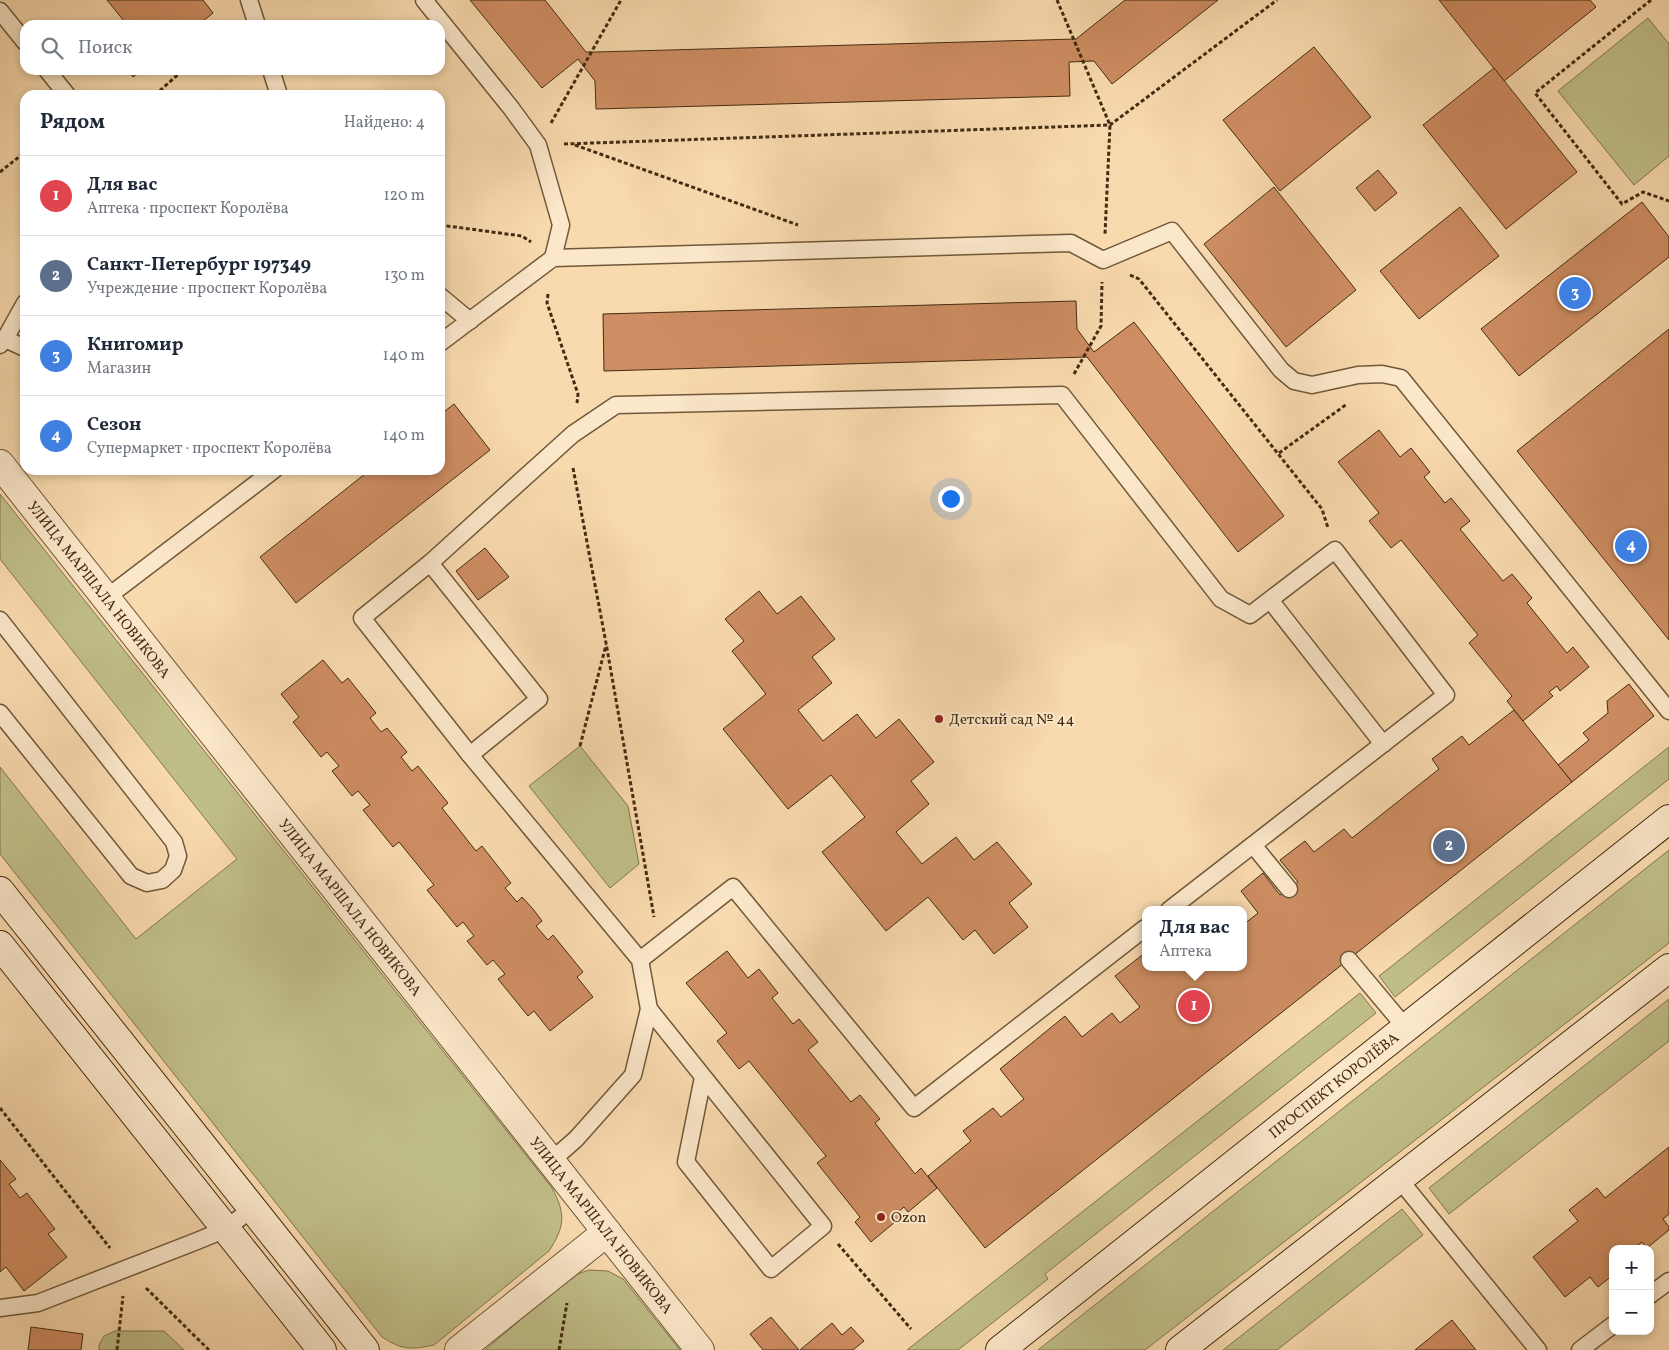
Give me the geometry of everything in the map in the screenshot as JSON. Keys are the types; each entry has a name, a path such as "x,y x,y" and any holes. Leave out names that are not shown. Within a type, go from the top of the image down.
{"street":[{"name":"УЛИЦА МАРШАЛА НОВИКОВА","path":"0,464 700,1350"},
{"name":"ПРОСПЕКТ КОРОЛЁВА","path":"1000,1350 1669,819"},
{"path":"0,891 365,1350"},
{"path":"0,944 322,1350"},
{"path":"1180,1350 1669,968"},
{"path":"459,1350 607,1232"}],"lane":[{"path":"249,0 255,20"},
{"path":"424,0 440,20"},
{"path":"0,11 20,36"},
{"path":"445,26 511,108 538,145 561,225 553,258"},
{"path":"51,75 63,90"},
{"path":"273,75 277,90"},
{"path":"445,339 553,258 1070,243 1103,260 1172,231 1281,370 1294,381 1312,385 1358,374 1382,374 1401,378 1669,711"},
{"path":"445,300 470,321"},
{"path":"20,312 3,342 20,347"},
{"path":"551,1161 576,1139 634,1075 649,1009 640,960 470,755 362,618 430,562 573,434 616,405 1062,395 1221,599 1250,615 1335,550 1446,695 1174,906"},
{"path":"106,598 267,475"},
{"path":"430,562 539,699 470,755"},
{"path":"1270,600 1383,744"},
{"path":"0,620 174,842 178,856 174,870 162,880 147,883 131,876 0,713"},
{"path":"1253,845 1289,889"},
{"path":"640,960 733,887 914,1108 1142,930"},
{"path":"1349,960 1406,1028"},
{"path":"649,1009 822,1226 771,1269 686,1162 703,1077"},
{"path":"1399,1179 1538,1350"},
{"path":"0,1308 38,1303 226,1229 251,1209"},
{"path":"1654,1293 1669,1281"},
{"path":"1580,1350 1609,1328"}],"path":[{"path":"538,145 621,0"},
{"path":"1057,0 1110,126 1101,326 1062,395"},
{"path":"538,145 1110,126 1277,0"},
{"path":"1651,0 1535,93 1622,204 1643,192 1669,201"},
{"path":"161,90 178,75"},
{"path":"572,144 800,226"},
{"path":"0,172 20,156"},
{"path":"445,226 522,236 553,258 547,303 578,394 571,458 606,643 658,945"},
{"path":"1103,260 1139,279 1279,453 1322,509 1335,550"},
{"path":"1279,453 1353,400 1358,374"},
{"path":"580,746 606,643"},
{"path":"0,1108 126,1268 209,1350"},
{"path":"822,1226 911,1329"},
{"path":"117,1350 126,1268"}],"shaded area":[{"path":"1648,18 1669,44 1669,156 1634,185 1558,91"},
{"path":"0,494 552,1188 557,1197 562,1220 561,1227 549,1251 434,1345 406,1348 382,1337 0,854 0,767 136,939 237,859 0,559"},
{"path":"580,746 628,806 639,864 610,888 529,786"},
{"path":"1669,747 1669,779 1395,997 1379,976"},
{"path":"1669,850 1669,943 1145,1350 1038,1350"},
{"path":"1360,993 1376,1013 1045,1274 1048,1279 958,1350 907,1350"},
{"path":"1669,999 1669,1041 1449,1214 1429,1188"},
{"path":"1402,1209 1423,1235 1277,1350 1223,1350"},
{"path":"589,1270 608,1271 623,1279 680,1350 485,1350 572,1276"},
{"path":"115,1331 164,1331 184,1350 99,1350 99,1345 104,1336"}],"building":[{"path":"107,0 203,0 213,13 204,20 123,20"},
{"path":"470,0 545,0 586,52 595,52 1076,39 1125,0 1218,0 1112,84 1094,61 1069,62 1070,96 596,109 595,81 578,59 542,88"},
{"path":"1439,0 1590,0 1596,7 1504,81"},
{"path":"1314,47 1371,117 1280,191 1223,120"},
{"path":"1494,68 1577,172 1506,229 1423,125"},
{"path":"1378,170 1397,193 1375,211 1356,188"},
{"path":"1274,187 1356,290 1286,347 1204,244"},
{"path":"1642,202 1669,237 1669,257 1519,376 1481,329"},
{"path":"1460,207 1499,256 1419,319 1380,271"},
{"path":"1076,301 1077,329 1094,352 1134,322 1284,516 1238,552 1087,357 604,371 603,314"},
{"path":"1669,329 1669,640 1517,451"},
{"path":"454,404 490,450 296,603 260,557 364,475 445,475 445,411"},
{"path":"1379,430 1400,457 1411,448 1430,472 1424,477 1445,503 1451,498 1470,521 1460,529 1503,581 1512,574 1532,598 1527,603 1567,653 1573,647 1589,667 1560,691 1557,686 1549,692 1553,696 1523,721 1507,701 1512,696 1469,643 1478,635 1401,540 1391,548 1369,521 1379,513 1338,462"},
{"path":"485,548 509,577 478,600 456,571"},
{"path":"759,591 777,614 801,596 835,639 812,657 832,683 798,710 823,741 857,714 876,738 899,719 934,762 911,781 929,804 896,832 922,864 956,837 974,860 997,842 1032,884 1009,903 1028,927 994,954 975,930 963,940 928,897 886,931 822,852 865,817 831,775 788,809 723,729 766,694 732,651 744,641 725,619"},
{"path":"323,660 342,683 348,678 376,713 370,718 381,732 387,728 407,752 401,757 412,771 418,766 448,803 442,808 476,851 482,846 511,883 505,888 517,902 522,897 542,921 536,926 548,940 553,935 583,972 577,977 593,997 550,1031 534,1011 528,1016 498,979 505,974 493,960 487,965 467,941 474,936 463,922 457,927 427,890 434,885 399,842 393,847 363,810 370,805 358,791 352,796 332,771 339,766 327,752 321,757 293,722 299,717 281,694"},
{"path":"1629,684 1654,716 1572,782 1558,765 1589,740 1583,733 1608,713 1607,701"},
{"path":"1514,710 1572,782 985,1248 928,1176 971,1141 963,1131 993,1108 1001,1117 1024,1099 1000,1069 1065,1016 1082,1037 1112,1013 1120,1023 1140,1007 1115,976 1142,955 1142,971 1247,971 1247,922 1258,913 1241,891 1263,873 1280,895 1298,882 1280,860 1305,841 1314,852 1344,829 1352,838 1439,769 1432,759 1462,736 1469,745"},
{"path":"727,951 748,978 759,969 778,993 772,998 793,1024 799,1019 818,1042 808,1050 851,1102 860,1095 880,1119 875,1123 915,1174 921,1168 937,1188 908,1212 904,1207 897,1213 901,1217 871,1242 855,1222 860,1217 817,1163 826,1156 749,1061 739,1069 717,1041 727,1033 686,983"},
{"path":"1669,1147 1669,1214 1663,1219 1669,1230 1651,1245 1644,1245 1642,1242 1638,1245 1609,1245 1609,1278 1598,1287 1590,1277 1565,1297 1533,1257 1578,1221 1569,1210 1597,1188 1605,1198"},
{"path":"0,1160 16,1179 9,1184 20,1198 27,1193 55,1229 48,1234 67,1257 24,1291 6,1267 0,1272"},
{"path":"771,1317 799,1350 763,1350 750,1334"},
{"path":"1452,1320 1476,1350 1415,1350"},
{"path":"832,1323 842,1335 851,1327 864,1341 853,1350 800,1350"},
{"path":"31,1327 83,1334 81,1350 28,1350"}],"place":[{"name":"Книгомир","path":"1575,293"},
{"name":"Сезон","path":"1631,546"},
{"name":"Детский сад № 44","path":"939,719"},
{"name":"Санкт-Петербург 197349","path":"1449,846"},
{"name":"Для вас","path":"1194,1006"},
{"name":"Ozon","path":"881,1217"}]}
